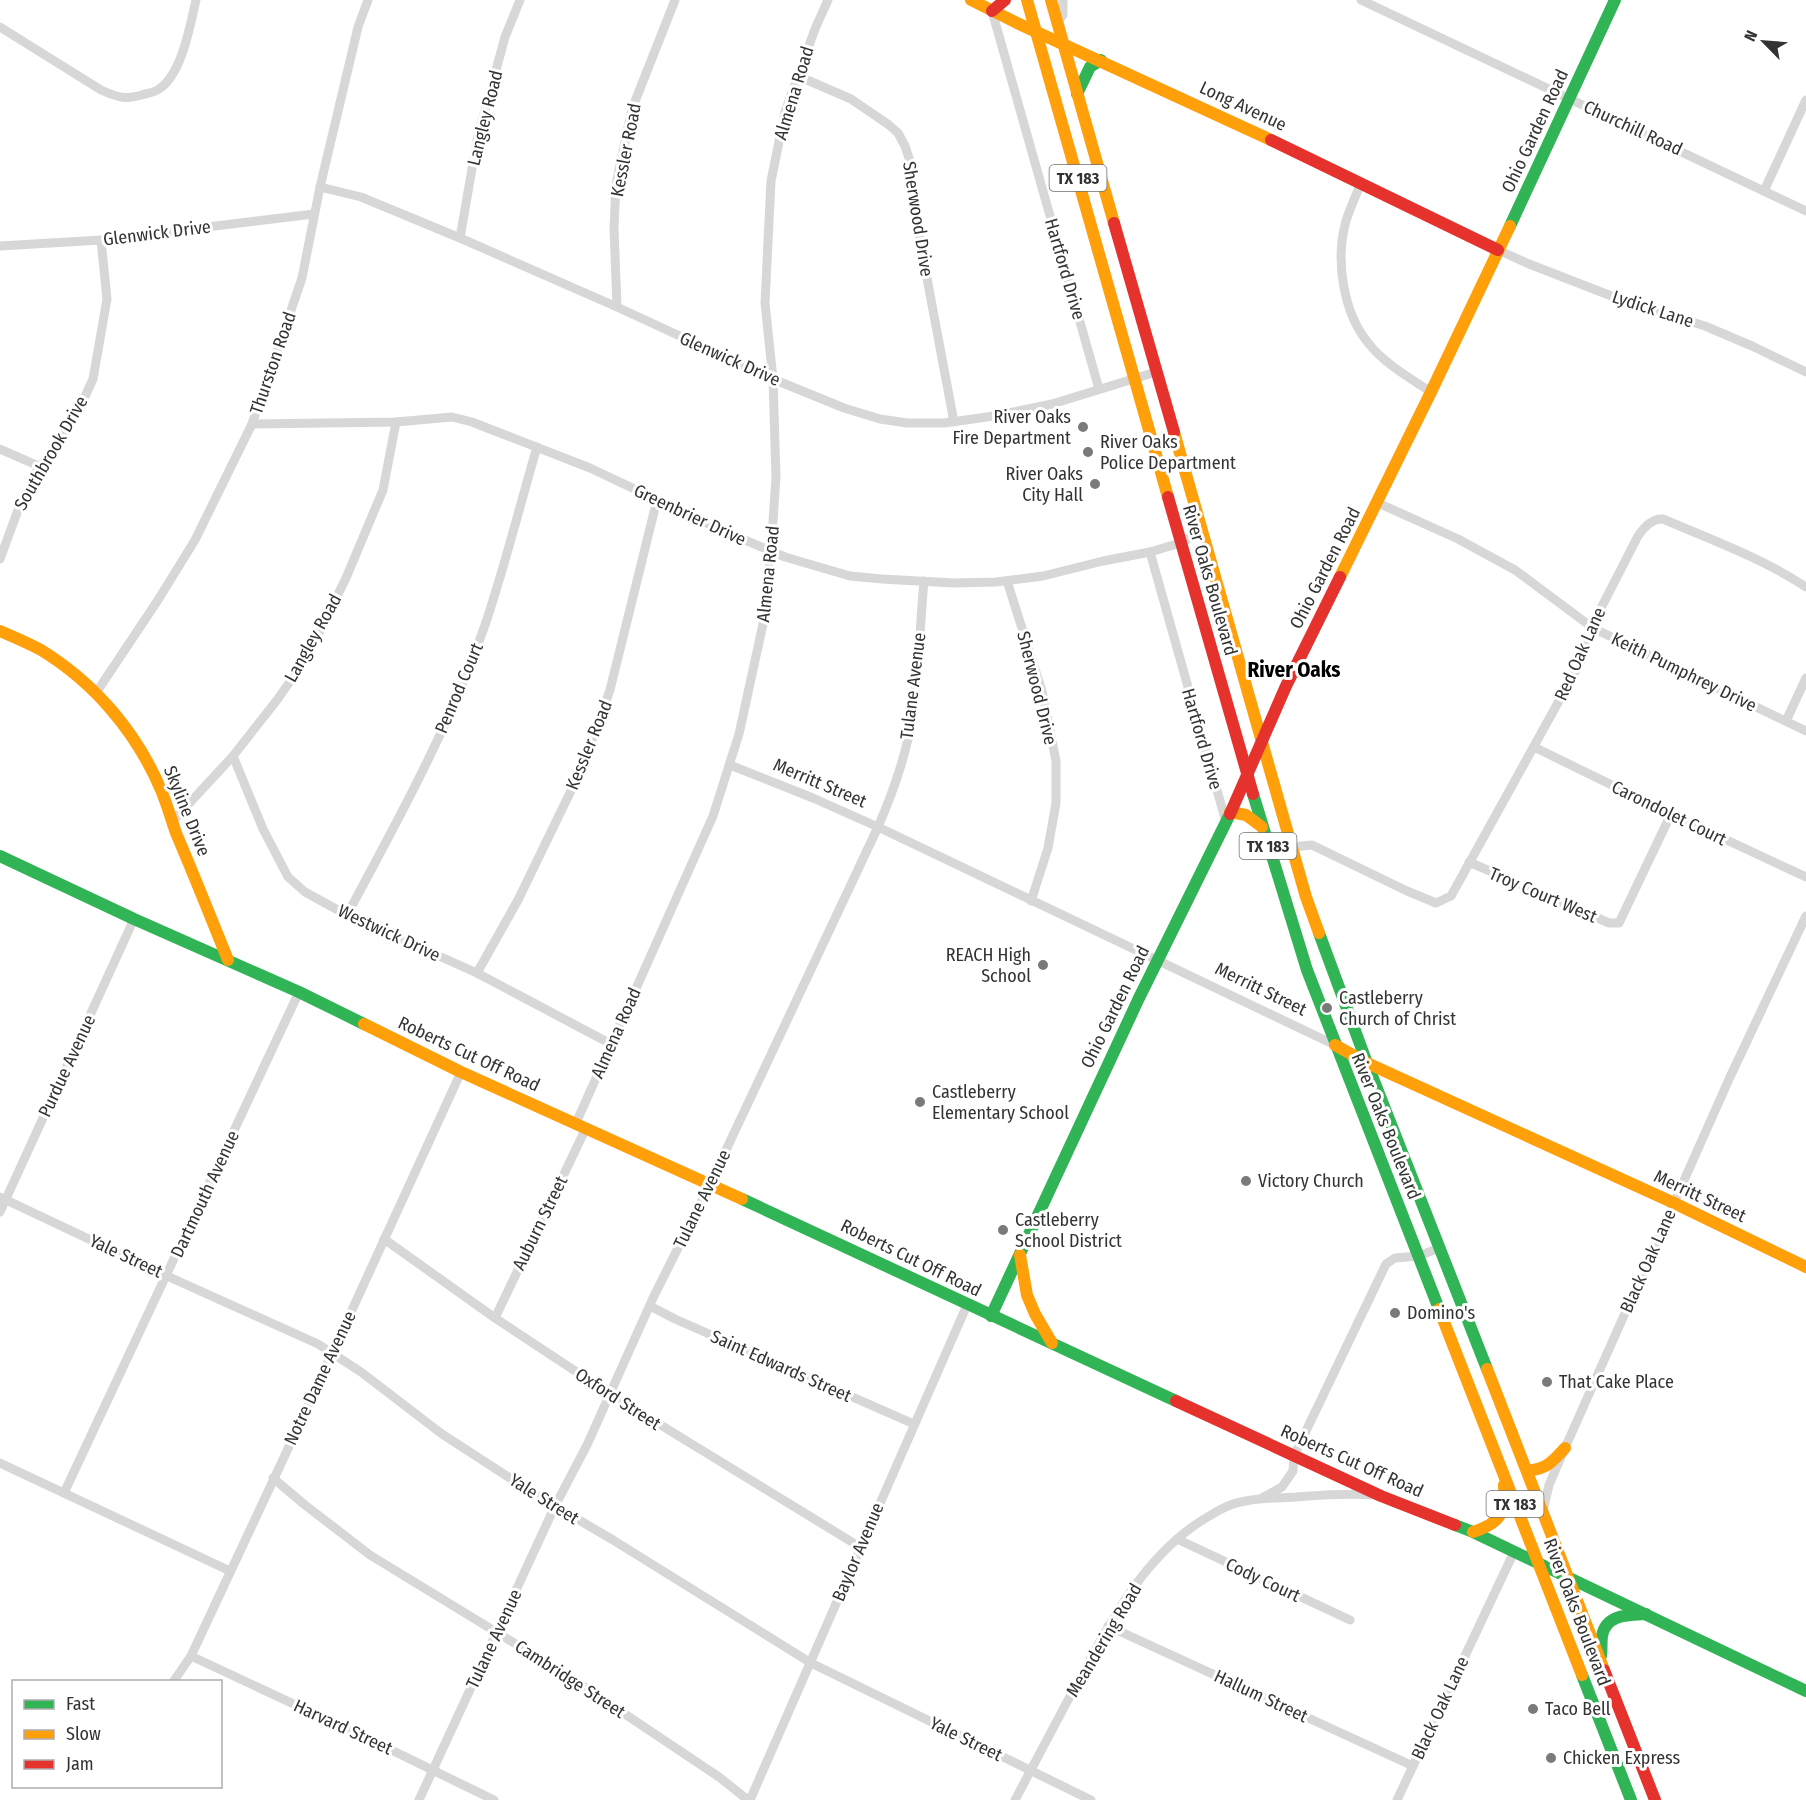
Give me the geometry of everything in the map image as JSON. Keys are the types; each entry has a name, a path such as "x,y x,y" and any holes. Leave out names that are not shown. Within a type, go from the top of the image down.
{"street":[{"path":"0,27 100,90 125,99 157,90 171,77 188,38 196,0"},
{"name":"Thurston Road","path":"96,693 195,540 252,424 302,278 320,187 358,27 368,0"},
{"name":"Langley Road","path":"460,238 477,140 505,36 520,0"},
{"name":"Kessler Road","path":"617,307 614,228 616,184 632,109 675,0"},
{"name":"Almena Road","path":"581,1125 611,1044 713,816 739,734 764,624 776,477 773,379 765,303 771,182 785,112 815,28 828,0"},
{"name":"Long Avenue","path":"971,0 1361,183 1498,250"},
{"path":"992,11 1005,0"},
{"name":"River Oaks Boulevard","path":"1027,0 1211,651 1307,970 1631,1800"},
{"name":"River Oaks Boulevard","path":"1051,0 1293,853 1325,950 1655,1800"},
{"path":"1057,22 1063,15 1063,0"},
{"name":"Churchill Road","path":"1362,0 1806,211"},
{"name":"Ohio Garden Road","path":"991,1316 1158,960 1228,817 1286,686 1378,503 1615,0"},
{"name":"Hartford Drive","path":"992,11 1099,389"},
{"path":"1077,94 1090,67 1101,60"},
{"name":"Sherwood Drive","path":"798,76 851,99 889,125 898,133 905,146 909,158 920,241 954,422"},
{"path":"1764,191 1806,100"},
{"path":"1361,183 1345,223 1340,263 1346,297 1357,327 1369,345 1383,359 1431,392"},
{"name":"Glenwick Drive","path":"320,187 361,197 460,238 773,379 880,420 907,423 954,422 994,416 1052,404 1156,372"},
{"name":"Glenwick Drive","path":"0,246 101,240 314,214"},
{"name":"Southbrook Drive","path":"0,559 18,510 37,471 76,416 93,379 107,299 101,240"},
{"name":"Lydick Lane","path":"1498,250 1627,302 1705,326 1806,372"},
{"name":"Greenbrier Drive","path":"252,424 396,422 452,417 472,422 590,468 719,530 771,551 850,576 954,583 1007,581 1043,576 1150,552 1180,543 1202,532"},
{"name":"Langley Road","path":"172,822 233,756 296,673 346,578 383,490 396,422"},
{"name":"Penrod Court","path":"347,915 406,805 451,711 486,622 537,447"},
{"path":"0,449 41,467"},
{"name":"Kessler Road","path":"477,973 518,900 582,768 610,690 657,500"},
{"name":"Keith Pumphrey Drive","path":"1378,503 1458,539 1515,570 1593,628 1806,731"},
{"name":"Red Oak Lane","path":"1293,853 1312,845 1436,903 1451,896 1580,663 1599,612 1638,536 1644,527 1657,518 1743,553 1806,587"},
{"name":"Hartford Drive","path":"1150,552 1228,817"},
{"name":"Tulane Avenue","path":"419,1800 555,1506 587,1445 650,1306 710,1184 890,800 907,744 914,711 924,581"},
{"name":"Sherwood Drive","path":"1007,581 1042,691 1056,760 1056,803 1048,848 1031,901"},
{"name":"Skyline Drive","path":"0,631 62,664 96,693 124,724 162,791 172,822 228,960"},
{"path":"1211,651 1221,654 1237,714 1241,720 1251,718 1253,712"},
{"path":"1786,722 1806,678"},
{"name":"Carondolet Court","path":"1534,747 1806,877"},
{"name":"Westwick Drive","path":"233,756 263,829 288,877 305,892 347,915 477,973 611,1044"},
{"name":"Merritt Street","path":"730,765 878,827 1335,1045 1367,1063 1674,1203 1806,1267"},
{"path":"1254,795 1265,796 1269,800 1285,853 1293,853"},
{"name":"Troy Court West","path":"1468,862 1609,923 1619,923 1671,814"},
{"path":"1228,817 1246,815 1262,826"},
{"name":"Roberts Cut Off Road","path":"0,856 134,919 299,992 461,1072 865,1255 967,1305 1381,1496 1473,1532 1806,1691"},
{"name":"Black Oak Lane","path":"1543,1511 1550,1485 1565,1448 1730,1077 1806,916"},
{"name":"Purdue Avenue","path":"0,1212 3,1198 134,919"},
{"name":"Dartmouth Avenue","path":"64,1493 299,992"},
{"name":"Notre Dame Avenue","path":"174,1680 190,1656 461,1072"},
{"name":"Auburn Street","path":"495,1318 581,1125"},
{"name":"Yale Street","path":"3,1198 167,1276 318,1344 442,1434 811,1663 1091,1800"},
{"name":"Oxford Street","path":"384,1239 495,1318 610,1394 860,1547"},
{"path":"1418,1256 1440,1248"},
{"path":"1020,1255 1027,1295 1052,1343"},
{"name":"Meandering Road","path":"1260,1499 1282,1487 1293,1471 1294,1456 1386,1264 1395,1258 1418,1256"},
{"name":"Baylor Avenue","path":"749,1800 967,1305"},
{"name":"Saint Edwards Street","path":"650,1306 914,1424"},
{"path":"1485,1430 1507,1421"},
{"path":"1527,1471 1542,1469 1565,1448"},
{"path":"0,1463 230,1571"},
{"path":"1473,1532 1489,1528 1497,1522 1503,1512 1505,1498 1502,1471"},
{"name":"Cambridge Street","path":"273,1478 370,1555 584,1687 719,1777 749,1800"},
{"name":"Meandering Road","path":"1015,1800 1108,1626 1134,1586 1159,1556 1177,1539 1193,1526 1233,1504 1260,1499 1349,1493 1381,1496"},
{"name":"Cody Court","path":"1177,1539 1350,1620"},
{"name":"Black Oak Lane","path":"1397,1800 1514,1552"},
{"path":"1601,1661 1602,1635 1612,1619 1618,1616 1646,1614"},
{"name":"Hallum Street","path":"1108,1626 1413,1766"},
{"name":"Harvard Street","path":"190,1656 494,1800"},
{"path":"1614,1757 1636,1749"}],"traffic: fast":[{"path":"1510,226 1615,0"},
{"path":"1077,94 1090,67 1101,60"},
{"path":"1253,794 1307,970 1439,1309"},
{"path":"991,1316 1139,998 1230,814"},
{"path":"0,856 134,919 299,992 364,1024"},
{"path":"1319,933 1367,1063 1487,1369"},
{"path":"742,1199 1176,1401"},
{"path":"1455,1525 1806,1691"},
{"path":"1601,1656 1602,1636 1608,1623 1619,1617 1646,1614"},
{"path":"1582,1675 1631,1800"}],"traffic: slow":[{"path":"971,0 1271,140"},
{"path":"1027,0 1168,497"},
{"path":"1051,0 1114,223"},
{"path":"1340,577 1510,226"},
{"path":"1174,432 1306,897 1319,933"},
{"path":"0,631 26,642 61,663 96,694 127,729 161,790 176,833 228,960"},
{"path":"1230,812 1246,815 1262,827"},
{"path":"364,1024 461,1072 742,1199"},
{"path":"1335,1045 1367,1063 1674,1203 1806,1267"},
{"path":"1020,1255 1027,1295 1052,1343"},
{"path":"1439,1309 1582,1675"},
{"path":"1487,1369 1604,1670"},
{"path":"1527,1471 1549,1464 1565,1448"},
{"path":"1473,1532 1490,1525 1499,1516 1504,1503 1504,1485"}],"traffic: jam":[{"path":"992,11 1005,0"},
{"path":"1271,140 1498,250"},
{"path":"1114,223 1174,432"},
{"path":"1168,497 1253,794"},
{"path":"1230,814 1286,686 1340,577"},
{"path":"1176,1401 1381,1496 1455,1525"},
{"path":"1604,1670 1655,1800"}],"place":[{"name":"River Oaks Fire Department","path":"1083,427"},
{"name":"River Oaks Police Department","path":"1088,452"},
{"name":"River Oaks City Hall","path":"1095,484"},
{"name":"REACH High School","path":"1043,965"},
{"name":"Castleberry Church of Christ","path":"1327,1008"},
{"name":"Castleberry Elementary School","path":"920,1102"},
{"name":"Victory Church","path":"1246,1181"},
{"name":"Castleberry School District","path":"1003,1230"},
{"name":"Domino's","path":"1395,1313"},
{"name":"That Cake Place","path":"1547,1382"},
{"name":"Taco Bell","path":"1533,1709"},
{"name":"Chicken Express","path":"1551,1758"}],"district":[{"name":"River Oaks","path":"1294,670"}]}
